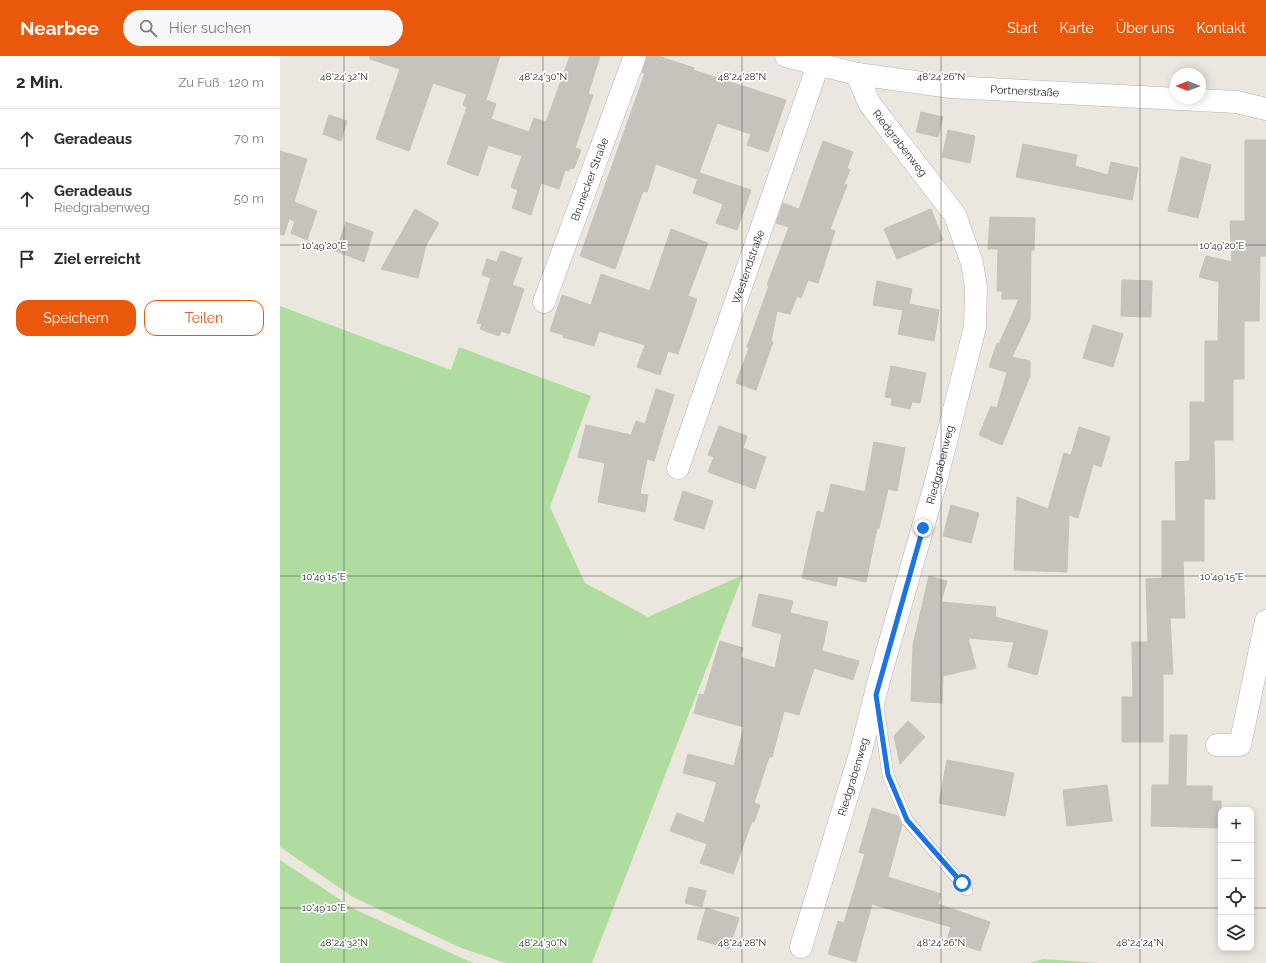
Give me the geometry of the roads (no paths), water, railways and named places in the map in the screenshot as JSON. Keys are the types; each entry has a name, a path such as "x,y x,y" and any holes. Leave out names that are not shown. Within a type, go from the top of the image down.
{"street":[{"name":"Brunecker Straße","path":"544,302 635,56"},
{"name":"Portnerstraße","path":"786,56 857,74 951,87 1237,102 1266,109"},
{"name":"Westendstraße","path":"678,468 818,65"},
{"name":"Riedgrabenweg","path":"801,947 861,751 935,484 975,327 976,287 972,263 955,215 869,103 857,74"},
{"path":"1218,745 1240,745 1266,620"}],"lane":[{"path":"876,695 888,775 907,820 967,890"}]}
